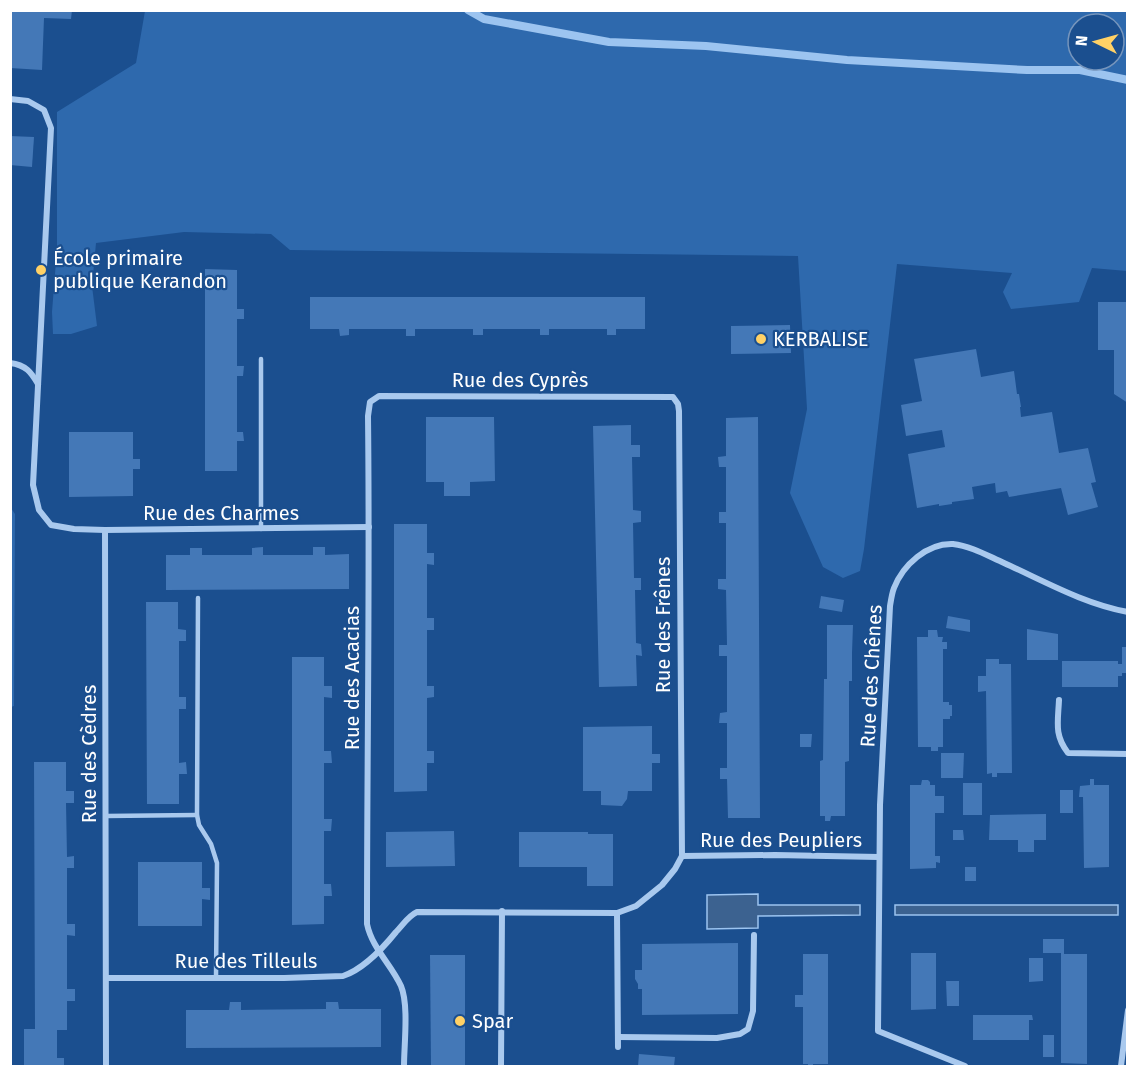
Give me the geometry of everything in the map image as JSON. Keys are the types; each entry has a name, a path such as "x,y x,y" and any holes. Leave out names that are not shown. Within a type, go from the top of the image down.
{"street":[{"name":"Rue des Charmes","path":"10,99 28,101 44,110 51,128 33,485 39,510 51,525 74,529 105,530 369,527"},
{"path":"10,363 21,364 32,374 38,385"},
{"name":"Rue des Cyprès","path":"370,402 379,396 673,397"},
{"name":"Rue des Frênes","path":"673,397 678,404 679,411 682,856"},
{"name":"Rue des Acacias","path":"370,402 368,416 367,924 369,934 404,994 404,1066"},
{"name":"Rue des Cèdres","path":"105,530 106,1066"},
{"name":"Rue des Chênes","path":"965,1066 878,1031 880,806 890,606 893,590 899,577 918,556 934,546 946,544 962,546 1080,598 1128,612"},
{"path":"1059,700 1058,734 1068,753 1128,754"},
{"path":"618,1047 617,913 636,906 662,885 682,856"},
{"name":"Rue des Peupliers","path":"682,856 879,857"},
{"path":"501,1066 502,911"},
{"name":"Rue des Tilleuls","path":"106,978 344,976 379,952 409,917 417,912 617,913"},
{"path":"618,1037 717,1038 740,1034 748,1029 754,996 754,935"},
{"path":"1121,1066 1128,1010"}],"lane":[{"path":"261,359 261,529"},
{"path":"198,598 197,814 199,825 211,844 217,863 216,978"},
{"path":"106,816 197,814"}],"shaded area":[{"path":"145,11 1127,11 1127,271 1092,268 1079,302 1011,309 1003,292 1012,273 897,264 864,549 860,571 843,578 823,567 790,493 807,409 798,256 290,250 271,234 184,232 96,243 92,286 97,326 71,334 53,334 52,312 57,248 57,112 136,63"},
{"path":"11,508 15,514 14,706 11,707"},
{"path":"758,894 758,905 860,905 860,915 758,916 758,928 707,929 707,895"},
{"path":"895,905 1118,905 1118,915 895,915"}],"building":[{"path":"10,10 72,10 71,19 44,18 42,70 10,68"},
{"path":"10,136 34,137 32,167 10,165"},
{"path":"205,269 237,270 237,309 244,309 244,319 237,319 237,366 244,366 243,376 237,376 237,432 243,432 244,441 237,441 237,471 205,471"},
{"path":"310,297 645,297 645,329 616,329 616,335 607,335 607,329 549,329 549,335 540,335 540,329 483,329 483,335 473,335 473,329 415,329 415,336 406,336 406,329 349,329 349,335 340,336 339,329 310,329"},
{"path":"1098,302 1128,302 1128,403 1114,394 1114,350 1098,350"},
{"name":"KERBALISE","path":"790,325 791,353 731,354 731,326"},
{"path":"976,349 981,377 1014,371 1021,417 1052,412 1059,453 1088,448 1096,482 1091,483 1098,507 1068,515 1061,488 1009,497 1007,491 996,493 995,483 972,487 974,499 917,508 908,454 945,447 942,430 906,436 901,405 922,401 914,359"},
{"path":"426,417 494,417 495,481 470,482 470,496 444,496 444,482 426,482"},
{"path":"758,417 760,818 728,818 727,779 720,779 720,768 727,768 727,723 719,723 720,713 727,712 727,656 719,656 719,645 727,645 726,590 718,589 718,579 726,579 726,523 719,523 719,512 726,512 726,467 719,467 718,457 726,456 726,418"},
{"path":"631,425 631,445 640,445 640,457 632,457 633,510 641,511 641,522 633,523 634,578 641,578 641,590 635,590 636,643 641,644 642,656 636,655 637,686 599,687 593,426"},
{"path":"69,432 133,432 133,459 140,459 140,469 133,469 133,496 69,497"},
{"path":"394,524 427,524 427,553 434,553 434,565 427,564 427,618 434,618 434,630 427,630 427,686 434,686 434,697 427,698 427,751 434,751 434,763 427,763 427,791 394,792"},
{"path":"263,547 263,555 313,555 313,547 325,547 325,555 349,554 349,589 166,590 166,555 190,555 190,548 202,548 202,555 252,555 252,548"},
{"path":"821,596 844,600 842,612 819,608"},
{"path":"146,602 178,602 178,629 186,630 186,641 179,641 179,697 186,697 186,709 179,709 179,763 186,762 187,774 179,774 179,804 147,804"},
{"path":"948,616 970,620 970,632 946,628"},
{"path":"827,625 853,625 852,681 849,681 849,761 845,762 845,816 831,816 830,821 825,821 825,816 820,816 820,761 823,760"},
{"path":"1027,629 1058,634 1058,660 1027,660"},
{"path":"928,630 937,630 938,637 943,637 942,642 947,642 947,649 943,649 943,702 949,702 949,705 952,705 952,716 950,719 943,719 943,747 938,747 938,751 931,751 931,747 918,747 917,637 928,637"},
{"path":"1122,647 1128,647 1128,673 1118,676 1118,687 1062,687 1062,661 1118,661 1118,664 1122,664"},
{"path":"292,657 324,657 324,686 332,686 332,698 324,697 324,751 331,751 332,763 324,763 324,819 332,819 331,831 324,831 324,884 331,884 332,896 324,896 324,924 292,925"},
{"path":"986,659 999,659 999,664 1011,664 1012,773 997,773 997,777 992,777 992,773 987,774 986,691 978,692 978,676 986,676"},
{"path":"652,726 652,754 660,754 660,763 652,763 652,791 628,791 627,799 622,806 601,805 601,791 583,791 583,727"},
{"path":"800,734 812,734 811,747 800,747"},
{"path":"941,753 964,753 963,778 941,778"},
{"path":"34,762 66,762 66,791 74,791 74,803 66,803 67,857 74,856 74,868 67,868 67,924 75,924 75,936 67,935 67,989 75,989 75,1001 67,1001 67,1030 57,1030 57,1058 64,1058 64,1066 24,1066 24,1029 35,1029"},
{"path":"1090,779 1094,779 1094,785 1109,785 1109,867 1084,868 1083,797 1079,797 1080,786 1090,785"},
{"path":"922,780 928,780 930,785 935,785 935,796 944,796 944,813 935,813 935,856 940,856 940,863 936,862 936,868 910,869 910,785 921,785"},
{"path":"963,783 982,783 982,815 963,815"},
{"path":"1060,790 1073,790 1073,813 1060,813"},
{"path":"1046,814 1046,840 1034,840 1034,852 1018,852 1018,840 989,840 990,815"},
{"path":"953,830 963,830 964,840 953,840"},
{"path":"454,831 455,866 386,867 386,832"},
{"path":"519,832 613,834 613,886 587,886 587,867 519,867"},
{"path":"138,862 202,862 202,888 210,888 210,900 202,899 202,926 138,926"},
{"path":"965,867 976,867 976,881 965,881"},
{"path":"1043,939 1064,939 1064,954 1087,954 1087,1064 1061,1063 1061,953 1043,953"},
{"path":"738,943 738,1014 642,1015 642,989 638,989 635,970 642,970 642,944"},
{"path":"911,953 936,953 936,1009 911,1010"},
{"path":"803,954 828,954 828,1064 808,1066 808,1064 803,1064 803,1007 795,1007 795,995 803,995"},
{"path":"430,955 465,955 465,1066 431,1066"},
{"path":"1029,958 1043,958 1043,981 1029,982"},
{"path":"946,981 959,981 959,1006 947,1006"},
{"path":"230,1002 241,1002 241,1010 326,1009 326,1002 338,1002 339,1009 381,1009 381,1047 186,1048 186,1010 229,1010"},
{"path":"973,1015 1032,1015 1033,1020 1029,1020 1029,1040 973,1040"},
{"path":"1043,1035 1054,1035 1054,1057 1043,1057"},
{"path":"639,1054 675,1057 674,1066 638,1066"}],"waterway":[{"path":"468,10 484,19 609,42 706,46 847,60 1027,70 1080,70 1128,80"}],"place":[{"name":"École primaire publique Kerandon","path":"41,270"},
{"name":"KERBALISE","path":"761,339"},
{"name":"Spar","path":"460,1021"}]}
